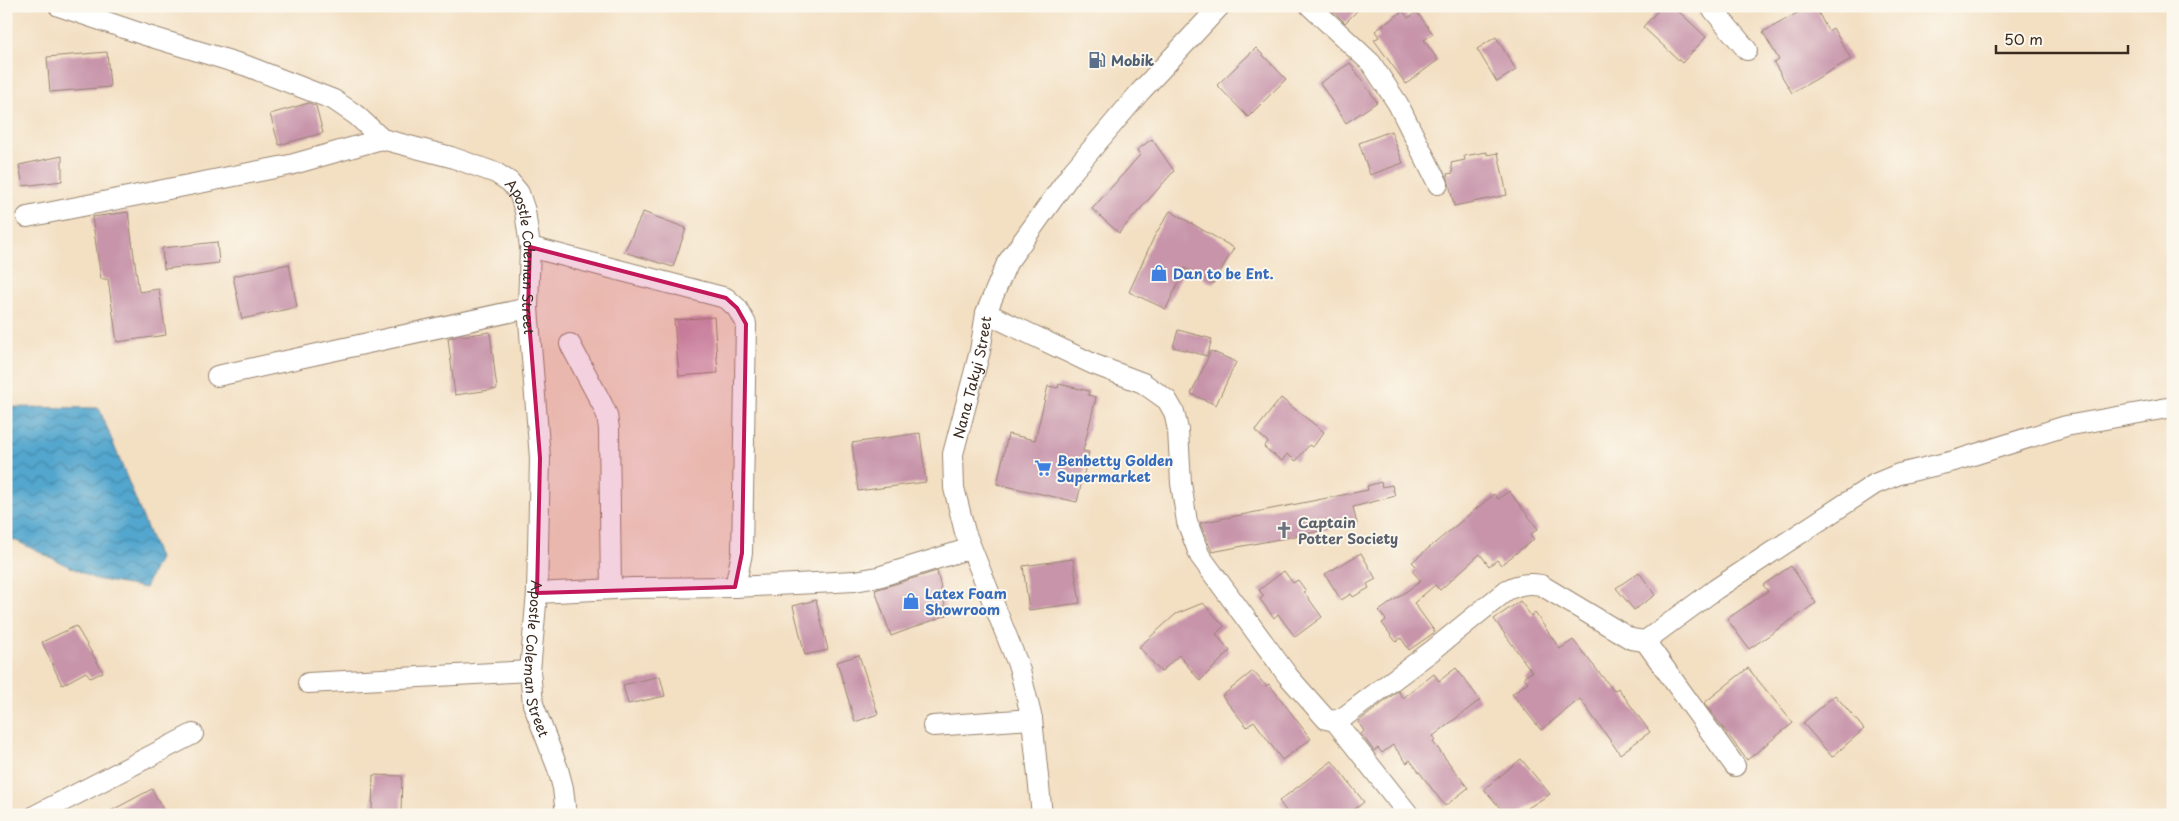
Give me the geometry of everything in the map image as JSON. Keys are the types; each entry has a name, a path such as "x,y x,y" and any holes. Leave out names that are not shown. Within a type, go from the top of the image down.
{"street":[{"name":"Apostle Coleman Street","path":"59,6 247,66 334,100 356,115 382,138 451,157 496,173 510,182 519,193 526,210 530,247 528,308 540,458 537,593 530,671 533,704 558,770 563,788 566,815"},
{"name":"Nana Takyi Street","path":"1042,815 1032,719 1019,667 971,548 954,488 953,454 980,351 986,313 1007,263 1073,171 1140,92 1220,6"},
{"path":"1310,6 1371,63 1398,104 1438,184"},
{"path":"1710,6 1747,50"},
{"path":"27,217 290,165 382,138"},
{"path":"530,247 726,298 737,308 746,324 742,553 735,587"},
{"path":"217,376 528,308"},
{"path":"986,313 1093,364 1143,383 1168,400 1174,412 1178,430 1181,482 1187,522 1200,556 1288,676 1326,719 1335,721 1344,717 1433,650 1507,590 1518,585 1528,583 1541,585 1630,639 1645,641 1716,589 1875,484 1899,474 1973,456 2066,426 2173,407"},
{"path":"570,344 606,415 608,429 611,589"},
{"path":"537,593 856,581 878,577 971,548"},
{"path":"1645,641 1735,766"},
{"path":"308,683 530,671"},
{"path":"933,726 1032,719"},
{"path":"1335,721 1408,815"},
{"path":"36,815 193,734"}],"highlighted area":[{"path":"530,247 726,298 737,308 746,324 742,553 735,587 537,593 540,458 528,308"}],"water":[{"path":"6,407 99,408 159,558 145,588 95,579 6,536"}],"building":[{"path":"1328,6 1362,6 1345,23"},
{"path":"1662,6 1673,6 1706,37 1682,63 1643,27"},
{"path":"1810,6 1815,6 1828,31 1833,28 1851,59 1792,93 1774,63 1779,60 1763,32"},
{"path":"1403,11 1408,18 1417,12 1433,34 1424,40 1438,60 1406,84 1374,40 1379,37 1375,31"},
{"path":"1496,37 1516,70 1497,82 1477,49"},
{"path":"1256,48 1286,79 1248,117 1217,85"},
{"path":"107,52 110,87 50,92 47,57"},
{"path":"1350,63 1377,102 1346,123 1320,83"},
{"path":"309,103 316,106 323,133 279,145 270,114"},
{"path":"1391,131 1403,163 1370,175 1359,143"},
{"path":"1152,139 1174,171 1119,233 1092,209 1140,155 1137,150"},
{"path":"1487,152 1487,155 1498,153 1507,195 1454,206 1447,174 1453,173 1451,163 1465,160 1464,156"},
{"path":"62,156 62,181 23,186 19,165"},
{"path":"1170,211 1234,248 1213,284 1185,268 1166,309 1129,292 1154,237"},
{"path":"128,212 139,292 159,289 166,335 117,342 108,279 101,279 92,217"},
{"path":"643,212 686,228 673,267 624,252"},
{"path":"217,242 219,263 164,269 162,248"},
{"path":"289,264 297,307 242,319 233,276"},
{"path":"714,317 718,373 679,376 674,320"},
{"path":"1178,330 1212,339 1207,356 1173,347"},
{"path":"490,332 497,389 455,395 448,338"},
{"path":"1211,351 1236,362 1216,405 1191,394"},
{"path":"1059,384 1089,391 1088,395 1096,397 1083,451 1089,452 1077,502 997,484 1008,434 1035,440 1048,386 1058,388"},
{"path":"1281,398 1324,432 1313,447 1309,445 1296,461 1287,454 1282,461 1264,447 1268,442 1255,431"},
{"path":"920,433 926,482 858,491 852,443"},
{"path":"1381,482 1382,487 1392,485 1395,496 1353,507 1357,524 1212,552 1200,523 1368,490 1367,486"},
{"path":"1509,491 1538,529 1530,535 1534,539 1501,565 1497,560 1489,566 1480,554 1440,590 1435,585 1414,603 1435,632 1409,650 1401,638 1396,642 1382,623 1386,620 1379,611 1421,581 1412,571 1417,567 1412,562 1494,494 1498,499"},
{"path":"1361,553 1376,579 1367,584 1369,588 1353,597 1351,594 1341,600 1325,574"},
{"path":"1073,559 1080,603 1029,610 1023,566"},
{"path":"1791,566 1816,603 1749,649 1727,619 1768,591 1763,585"},
{"name":"Latex Foam Showroom","path":"937,571 947,615 891,636 875,590"},
{"path":"1284,571 1293,583 1298,580 1322,617 1295,637 1278,614 1274,618 1260,599 1264,596 1259,590"},
{"path":"1639,572 1655,595 1634,610 1616,588"},
{"path":"816,600 828,650 805,655 793,606"},
{"path":"1520,601 1531,616 1535,613 1560,649 1573,640 1614,691 1618,688 1650,732 1620,754 1580,699 1541,730 1512,694 1528,682 1524,677 1532,672 1494,619"},
{"path":"1203,603 1224,626 1216,634 1230,651 1200,681 1179,655 1161,672 1139,647 1176,614"},
{"path":"76,626 103,672 91,678 86,672 62,685 42,642"},
{"path":"859,655 878,714 855,722 837,662"},
{"path":"1456,668 1480,700 1433,736 1436,740 1433,742 1468,788 1445,806 1410,760 1407,763 1393,745 1382,753 1378,748 1374,751 1361,734 1364,731 1358,722 1398,691 1403,698 1434,674 1439,681"},
{"path":"1748,668 1793,723 1747,760 1704,703"},
{"path":"1253,671 1266,686 1269,684 1311,739 1282,760 1254,721 1247,727 1222,696"},
{"path":"660,676 665,696 628,704 623,685"},
{"path":"1835,695 1864,729 1832,757 1803,723"},
{"path":"1521,759 1550,794 1517,815 1506,815 1484,789"},
{"path":"1332,761 1364,802 1347,815 1289,815 1279,801"},
{"path":"373,775 402,776 401,812 372,811"},
{"path":"152,789 166,815 103,815"}],"place":[{"name":"Mobik","path":"1097,60"},
{"name":"Dan to be Ent.","path":"1159,273"},
{"name":"Benbetty Golden Supermarket","path":"1043,468"},
{"name":"Captain Potter Society","path":"1284,530"},
{"name":"Latex Foam Showroom","path":"911,601"}]}
